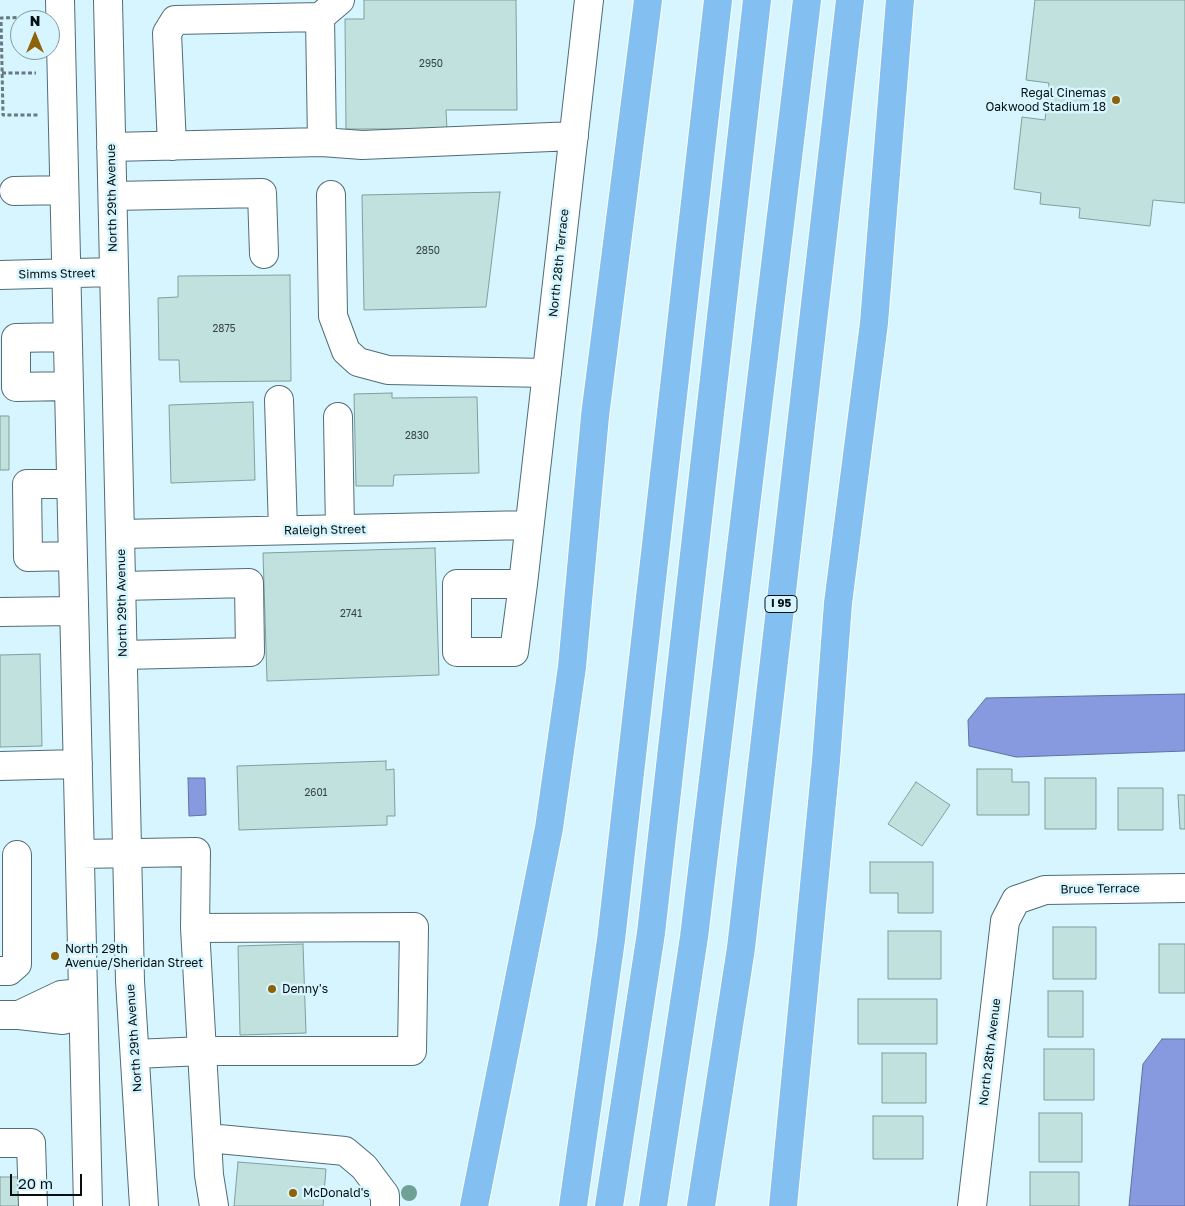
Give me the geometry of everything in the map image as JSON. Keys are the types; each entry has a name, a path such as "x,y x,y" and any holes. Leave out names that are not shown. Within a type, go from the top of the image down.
{"highway":[{"path":"474,1206 552,809 572,667 595,416 648,0"},
{"path":"573,1206 611,940 718,0"},
{"path":"609,1206 651,933 757,0"},
{"path":"653,1206 694,937 808,0"},
{"name":"I 95","path":"701,1206 741,948 850,0"},
{"path":"786,1200 826,761 838,602 874,323 900,0"}],"street":[{"name":"North 29th Avenue","path":"108,0 130,981 144,1206"},
{"path":"172,146 167,33 175,20 320,17 340,0"},
{"name":"North 28th Terrace","path":"523,584 589,0"},
{"path":"51,9 64,190 88,1206"},
{"path":"320,17 322,142"},
{"path":"111,148 322,142 362,146 574,136"},
{"path":"14,191 64,190"},
{"path":"112,196 262,193 264,254"},
{"path":"331,195 333,316 346,351 358,362 388,370 547,373"},
{"name":"Simms Street","path":"0,275 114,272"},
{"path":"67,337 16,338 16,387 68,386"},
{"path":"279,400 283,530"},
{"path":"338,417 340,529"},
{"path":"71,484 27,484 28,557 73,556"},
{"name":"Raleigh Street","path":"121,534 529,525"},
{"path":"122,586 249,583 250,642 250,652 123,655"},
{"path":"0,612 74,611"},
{"path":"0,766 78,764"},
{"path":"80,854 196,852 195,928 209,1175 214,1206"},
{"path":"0,971 9,971 18,964 17,855"},
{"name":"Bruce Terrace","path":"1016,900 1046,890 1185,888"},
{"name":"North 28th Avenue","path":"972,1206 1005,921 1016,900"},
{"path":"135,1054 202,1051 412,1051 414,927 195,928"},
{"path":"9,1015 61,995 82,1004"},
{"path":"208,1138 345,1151 364,1167 385,1195 384,1206"},
{"path":"0,1143 31,1143 32,1206"}],"path":[{"path":"44,114 2,115 1,18 51,9"},
{"path":"2,73 43,72"}],"water":[{"path":"1185,694 1185,751 1016,757 969,746 968,720 986,698"},
{"path":"188,778 205,778 206,815 189,816"},
{"path":"1162,1039 1185,1039 1185,1206 1129,1206 1143,1064"}],"building":[{"path":"364,0 516,0 517,110 446,110 447,129 346,129 345,19 364,19"},
{"name":"Regal Cinemas Oakwood Stadium 18","path":"1035,0 1185,0 1185,203 1153,200 1150,226 1079,218 1080,208 1040,204 1041,193 1014,189 1022,117 1045,120 1049,83 1026,80"},
{"path":"500,192 486,307 364,310 362,195"},
{"path":"290,275 291,381 180,382 179,360 159,360 158,298 178,297 178,276"},
{"path":"392,393 392,398 477,397 479,473 394,475 393,486 356,486 354,394"},
{"path":"253,402 255,480 171,483 169,405"},
{"path":"0,416 9,416 9,470 0,470"},
{"path":"435,548 439,675 267,681 263,553"},
{"path":"40,654 42,746 0,747 0,655"},
{"path":"386,761 386,770 394,769 395,816 387,816 387,825 239,830 237,766"},
{"path":"977,769 1012,769 1012,782 1029,782 1029,815 977,815"},
{"path":"1045,778 1096,778 1096,829 1045,829"},
{"path":"916,782 950,805 922,846 888,824"},
{"path":"1118,788 1163,788 1163,830 1118,830"},
{"path":"1178,795 1185,795 1185,829 1180,829"},
{"path":"870,862 933,862 933,913 898,913 898,893 870,893"},
{"path":"1053,927 1096,927 1096,979 1053,979"},
{"path":"888,931 941,931 941,979 888,979"},
{"name":"Denny's","path":"303,944 306,1033 240,1035 238,946"},
{"path":"1159,944 1185,944 1185,993 1159,993"},
{"path":"1048,991 1083,991 1083,1037 1048,1037"},
{"path":"858,999 937,999 937,1044 858,1044"},
{"path":"1044,1049 1094,1049 1094,1100 1044,1100"},
{"path":"882,1053 926,1053 926,1103 882,1103"},
{"path":"1039,1113 1082,1113 1082,1162 1039,1162"},
{"path":"873,1116 923,1116 923,1159 873,1159"},
{"path":"238,1162 326,1169 323,1206 234,1206"},
{"path":"1030,1172 1079,1172 1079,1206 1030,1206"},
{"path":"0,1177 19,1177 20,1206 0,1206"}],"place":[{"name":"Regal Cinemas Oakwood Stadium 18","path":"1116,100"},
{"name":"North 29th Avenue/Sheridan Street","path":"55,956"},
{"name":"Denny's","path":"272,989"},
{"name":"McDonald's","path":"293,1193"}]}
